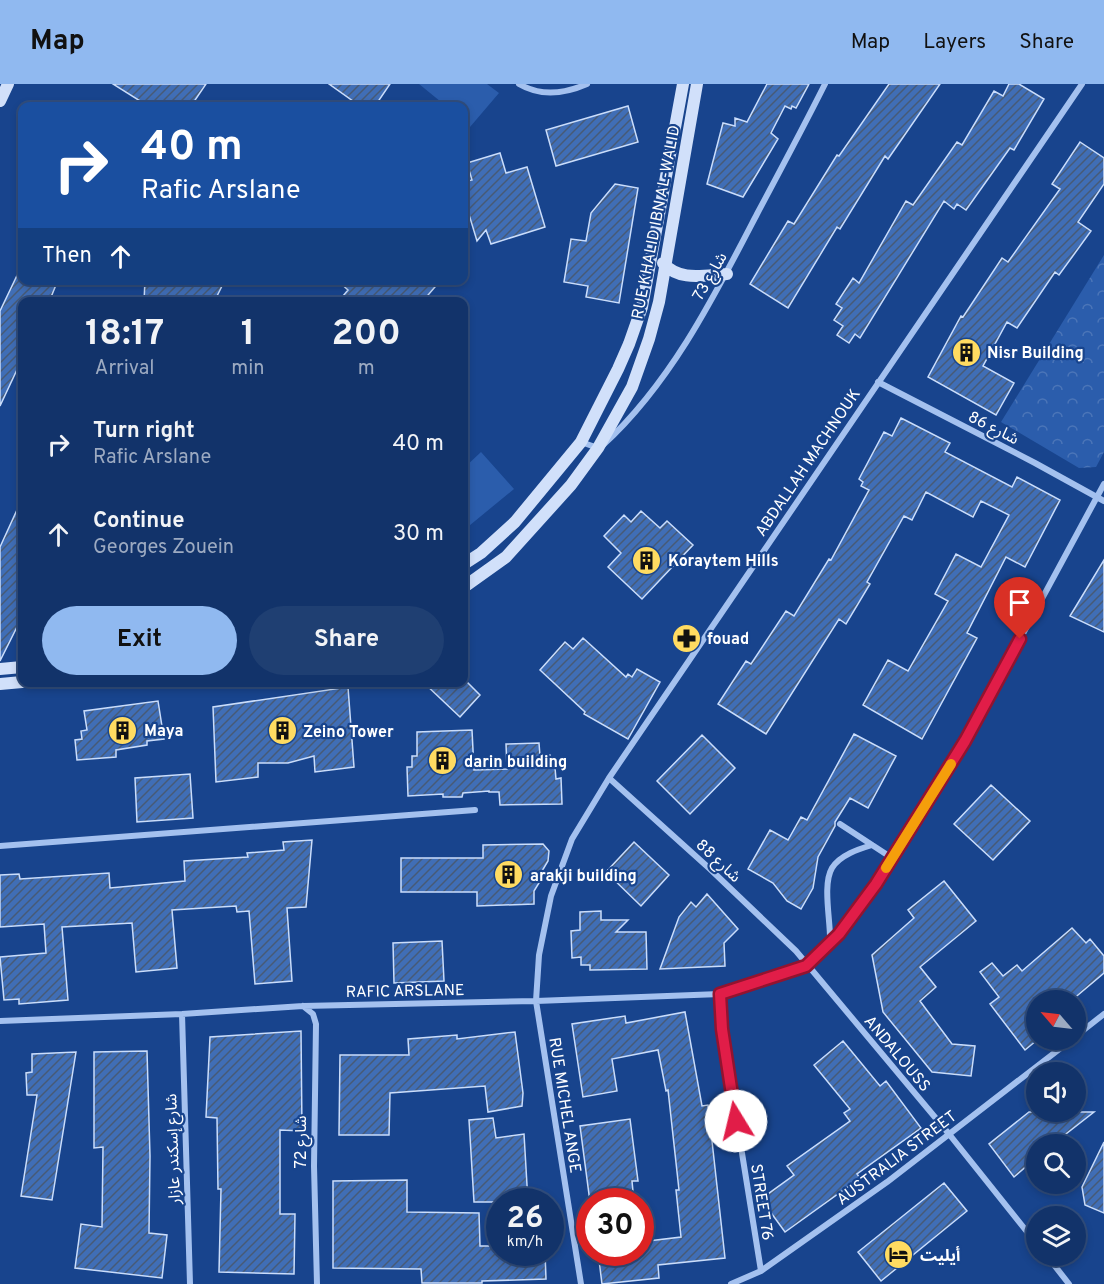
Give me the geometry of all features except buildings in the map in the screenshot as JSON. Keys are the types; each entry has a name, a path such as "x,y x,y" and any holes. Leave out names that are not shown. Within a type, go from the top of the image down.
{"main road":[{"path":"0,101 8,84"},
{"name":"RUE KHALID IBN AL-WALID","path":"468,561 481,553 515,522 581,442 629,344 642,308 683,84"},
{"name":"RUE KHALID IBN AL-WALID","path":"468,585 491,569 520,543 571,485 598,448 632,387 649,339 666,266 698,84"},
{"path":"653,247 666,266 676,274 685,276 727,274"},
{"path":"0,669 18,667"},
{"path":"0,684 18,682"}],"street":[{"path":"519,84 529,90 554,94 587,84"},
{"name":"شارع 73","path":"598,448 628,420 672,364 727,274 825,84"},
{"name":"ABDALLAH MACHNOUK","path":"536,1001 538,956 550,896 572,839 609,778 1082,84"},
{"name":"شارع 86","path":"878,382 1104,501"},
{"path":"581,442 598,448"},
{"path":"806,966 857,912 965,741 1104,484"},
{"name":"شارع 88","path":"609,778 773,928 806,966"},
{"path":"0,846 475,810"},
{"path":"840,824 892,858"},
{"path":"830,942 827,887 832,867 850,852 872,844"},
{"name":"RAFIC ARSLANE","path":"0,1020 182,1014 303,1006 720,994 806,966"},
{"name":"ANDALOUSS","path":"806,966 949,1134 1026,1230"},
{"name":"STREET 76","path":"720,994 722,1029 761,1271"},
{"name":"RUE MICHEL ANGE","path":"536,1001 581,1284"},
{"name":"شارع 72","path":"303,1006 313,1014 316,1024 314,1166 317,1284"},
{"name":"شارع إسكندر عازار","path":"182,1014 190,1284"},
{"path":"1086,1028 1104,1014"},
{"name":"AUSTRALIA STREET","path":"731,1284 761,1271 887,1182 1058,1050"},
{"path":"1055,1266 1069,1284"}],"green space":[{"path":"419,84 487,84 499,93 470,127 468,125 468,102 441,102"},
{"path":"1104,255 1104,452 1096,467 1079,468 1001,422"},
{"path":"481,452 514,489 468,527 468,464"}],"slow traffic":[{"path":"886,868 951,764"}],"place":[{"name":"Nisr Building","path":"966,352"},
{"name":"Koraytem Hills","path":"647,560"},
{"name":"fouad","path":"686,638"},
{"name":"Maya","path":"123,730"},
{"name":"Zeino Tower","path":"282,731"},
{"name":"darin building","path":"443,761"},
{"name":"arakji building","path":"509,875"},
{"name":"أيليت","path":"899,1255"}],"route":[{"path":"736,1121 722,1029 720,994 806,966 839,934 876,884 965,741 1020,639"}]}
